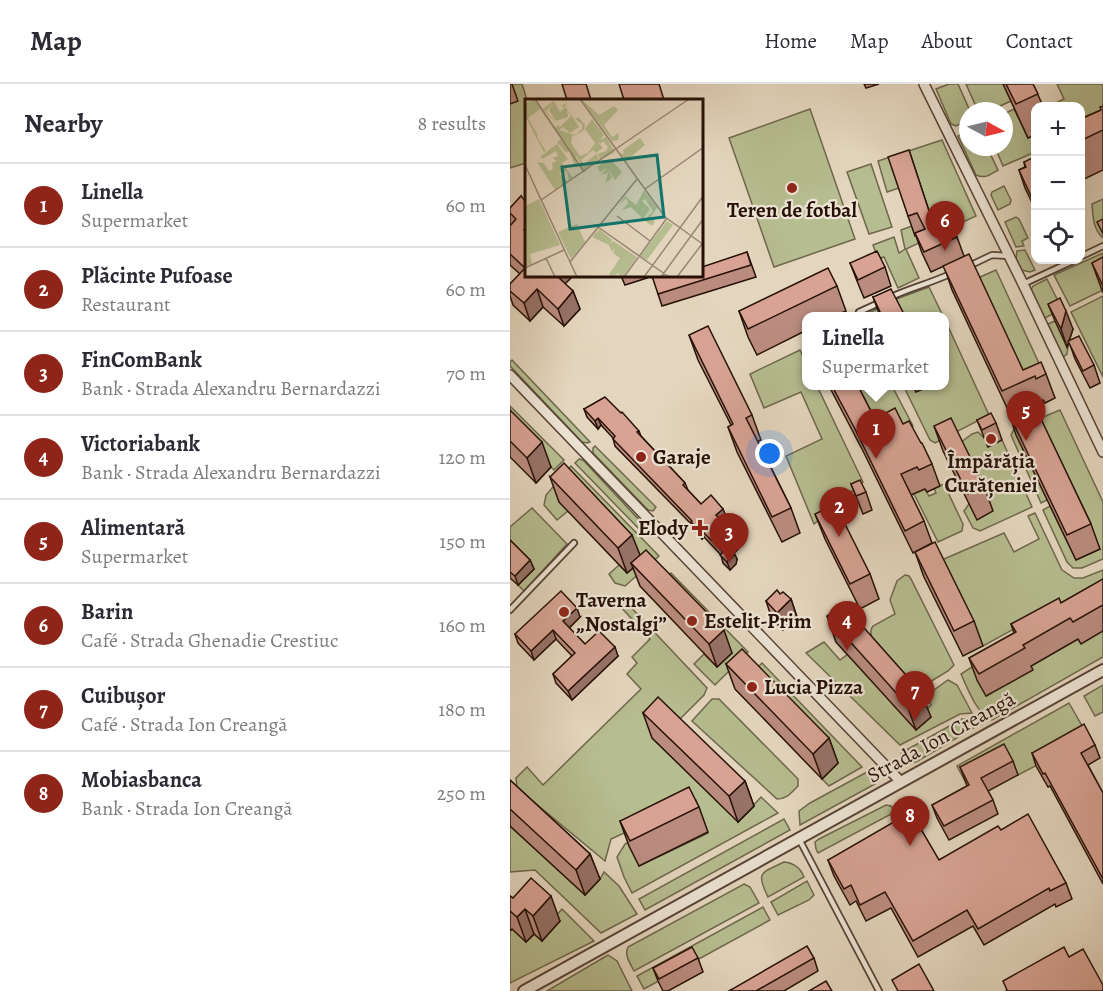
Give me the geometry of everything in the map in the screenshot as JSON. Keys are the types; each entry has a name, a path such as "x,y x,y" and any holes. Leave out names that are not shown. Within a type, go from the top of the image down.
{"street":[{"path":"924,84 1103,453"},
{"path":"510,375 901,782"},
{"name":"Strada Ion Creangă","path":"524,991 1103,670"}],"lane":[{"path":"1085,255 1103,246"},
{"path":"962,269 992,255 1009,256"},
{"path":"1023,284 1066,264"},
{"path":"859,312 903,291 952,274"},
{"path":"510,610 574,543"},
{"path":"799,839 879,991"}],"green space":[{"path":"510,84 522,84 527,99 525,163 510,168"},
{"path":"949,84 958,84 966,102 959,102 959,124 951,124 936,89"},
{"path":"966,84 1006,84 1011,101 1009,102 974,102"},
{"path":"1057,84 1103,84 1103,108 1085,128 1085,102 1058,102 1064,99"},
{"name":"Teren de fotbal","path":"810,109 855,239 774,267 729,138"},
{"path":"1013,110 1028,138 1031,137 1031,154 1003,166 999,156 1013,156"},
{"path":"942,140 976,216 906,249 919,278 898,288 884,257 878,259 873,245 894,237 899,253 905,249 901,230 912,226 899,188 887,192 878,161"},
{"path":"967,156 991,156 998,170 990,175 976,175"},
{"path":"871,164 892,227 869,234 847,172"},
{"path":"1004,186 1011,200 1010,204 998,210 991,195 992,192"},
{"path":"1103,199 1103,238 1095,227 1092,204"},
{"path":"1016,217 1028,238 1022,241 1024,246 1016,247 1005,222"},
{"path":"1025,250 1035,270 1030,272 1022,270 1016,260 1017,251"},
{"path":"1103,253 1103,290 1070,306 1054,275 1078,264 1085,264 1085,261"},
{"path":"996,270 1055,398 1038,407 978,278"},
{"path":"1047,279 1062,309 1045,318 1031,290 1033,286"},
{"path":"929,287 941,312 871,312"},
{"path":"1103,296 1103,377 1071,312"},
{"path":"1055,321 1069,340 1067,354 1063,357 1048,324"},
{"path":"949,329 989,415 935,443 930,440 905,390 949,390"},
{"path":"800,350 802,390 819,390 863,482 814,524 786,456 822,439 801,392 764,408 750,374"},
{"path":"512,360 590,442 582,442 510,366"},
{"path":"857,390 894,390 913,426 883,441"},
{"path":"510,406 564,460 554,470 510,427"},
{"path":"1060,410 1103,502 1103,559 1082,568 1073,568 1067,562 1043,510 1050,506 1076,560 1100,549 1047,500 1041,503 1011,435 1014,429"},
{"path":"978,432 988,447 1002,440 1032,507 980,531 973,528 964,511 969,504 960,443"},
{"path":"595,446 656,507 653,511 648,510 593,453"},
{"path":"579,459 583,460 643,524 640,530 575,463"},
{"path":"571,466 659,556 625,586 615,583 609,574 619,565 627,573 568,511 557,520 544,505 546,495"},
{"path":"903,472 925,489 929,496 936,493 934,488 944,484 963,524 962,531 938,542"},
{"path":"532,508 567,544 524,591 518,585 533,569 510,546 510,527"},
{"path":"1035,513 1062,570 1074,578 1083,578 1103,570 1103,580 983,646 944,568 924,577 921,569 1004,533 1014,552 1039,539 1028,516"},
{"path":"671,573 748,652 715,685 694,664 704,654 717,667 663,581"},
{"path":"905,575 911,579 954,665 920,688 872,637 871,633 873,626 895,614 890,600 897,581"},
{"path":"625,601 707,688 704,695 673,726 739,821 761,797 778,813 632,893 617,857 625,844 639,837 639,866 708,833 696,800 611,839 605,861 517,788 516,778 527,767 543,785 641,689 627,674 637,663 632,657 650,639 620,606"},
{"path":"1103,631 1103,657 992,720 977,707 961,674 981,661 987,674 977,680 987,696 1031,666 1078,639 1081,643"},
{"path":"824,642 840,660 848,654 925,710 931,705 927,695 948,680 957,685 972,713 960,714 900,745 806,653"},
{"path":"762,663 862,767 829,786 822,779 838,763 751,674"},
{"path":"1103,685 1103,712 1095,716 1084,696"},
{"path":"712,699 719,699 798,779 798,786 789,795 777,799 692,721"},
{"path":"1069,703 1089,738 1018,775 1009,758 965,781 957,766"},
{"path":"962,719 975,719 977,726 916,762 911,762 901,753"},
{"path":"867,772 875,784 800,825 799,811"},
{"path":"886,805 891,806 895,812 818,853 815,842 819,839"},
{"path":"784,819 790,830 645,910 639,899"},
{"path":"510,826 585,895 604,872 619,886 637,914 601,933 535,870 510,872"},
{"path":"784,862 797,867 804,877 768,897 762,882 763,874"},
{"path":"807,881 814,895 809,900 778,915 771,902"},
{"path":"744,884 750,887 759,903 634,971 627,956 628,947"},
{"path":"763,907 770,920 644,989 637,976"},
{"path":"562,909 594,941 510,983 510,931 512,929 526,942 534,934 542,941"},
{"path":"608,955 617,961 632,991 547,991"}],"building":[{"path":"562,84 586,84 591,99 567,99"},
{"path":"619,84 659,84 664,99 624,99"},
{"path":"1006,84 1033,84 1038,94 1016,104"},
{"path":"1103,106 1103,130 1085,139 1085,117 1101,110 1100,107"},
{"path":"909,150 930,214 944,207 957,237 924,252 915,233 925,229 917,213 908,216 888,157"},
{"path":"1031,158 1031,196 1019,170 1026,167 1024,162"},
{"path":"521,196 525,201 525,268 510,254 510,226 516,219 510,213 510,208"},
{"path":"1103,219 1103,234 1097,222"},
{"path":"877,251 885,267 858,280 850,263"},
{"path":"747,252 751,265 658,294 653,278 704,278 704,266"},
{"path":"969,254 1023,370 1041,362 1046,374 1036,379 1035,376 1002,391 943,266"},
{"path":"1103,257 1103,286 1092,263"},
{"path":"525,268 525,278 559,278 573,291 558,309 537,289 524,303 510,291 510,284"},
{"path":"828,268 837,286 748,329 739,311"},
{"path":"891,289 903,312 880,312 873,297"},
{"path":"1060,298 1066,311 1061,329 1048,304"},
{"path":"708,326 752,415 746,418 791,508 772,517 728,427 733,424 689,335"},
{"path":"1079,336 1094,365 1083,371 1068,341"},
{"path":"834,390 860,390 875,419 895,408 903,424 909,421 932,464 901,474 924,521 905,531"},
{"path":"605,397 622,412 701,504 711,495 723,509 716,515 739,538 730,547 734,552 727,562 720,555 723,552 691,522 613,439 615,436 598,418 595,421 584,409"},
{"path":"1031,398 1091,524 1067,535 1007,410"},
{"path":"510,410 542,442 527,458 510,441"},
{"path":"991,413 996,423 982,430 977,420"},
{"path":"951,418 984,486 968,494 934,426"},
{"path":"564,463 632,535 618,548 550,477"},
{"path":"860,480 866,492 856,496 851,484"},
{"path":"835,504 870,574 850,584 815,514"},
{"path":"510,540 530,560 515,576 510,572"},
{"path":"935,542 974,621 954,631 915,552"},
{"path":"646,550 724,630 709,644 631,563"},
{"path":"1103,579 1103,605 1073,622 1070,618 1023,645 1025,648 979,674 969,658 1016,632 1011,624 1059,598 1061,603"},
{"path":"777,590 791,599 777,613 766,601"},
{"path":"561,591 577,608 563,621 585,644 599,631 615,647 568,691 553,674 575,653 553,630 531,651 515,634"},
{"path":"842,603 921,692 907,705 827,616"},
{"path":"742,649 829,738 813,754 726,664"},
{"path":"658,697 745,781 729,796 643,713"},
{"path":"1084,724 1095,745 1081,753 1103,793 1103,879 1032,753"},
{"path":"1004,744 1013,761 981,778 993,800 944,826 932,805 969,785 960,767"},
{"path":"510,780 590,854 576,870 510,809"},
{"path":"689,787 699,807 630,841 620,821"},
{"path":"911,812 939,860 998,826 1001,830 1028,814 1066,883 1050,891 1049,888 978,929 967,910 913,941 885,892 860,905 851,885 844,889 828,860"},
{"path":"531,878 551,896 533,916 525,909 517,917 510,911 510,896 513,898"},
{"path":"807,946 814,958 756,991 729,991"},
{"path":"692,947 698,958 659,979 653,968"},
{"path":"1064,947 1069,957 1083,949 1103,985 1103,991 1006,991 1003,981"},
{"path":"919,964 934,991 898,991 892,980"},
{"path":"826,981 832,991 809,991"}],"place":[{"name":"Teren de fotbal","path":"792,188"},
{"name":"Barin","path":"945,251"},
{"name":"Împărăția Curățeniei","path":"991,439"},
{"name":"Alimentară","path":"1026,441"},
{"name":"Garaje","path":"641,457"},
{"name":"Linella","path":"876,459"},
{"name":"Elody","path":"700,528"},
{"name":"Plăcinte Pufoase","path":"839,537"},
{"name":"FinComBank","path":"729,563"},
{"name":"Taverna „Nostalgi”","path":"564,612"},
{"name":"Estelit-Prim","path":"692,621"},
{"name":"Victoriabank","path":"847,651"},
{"name":"Lucia Pizza","path":"752,687"},
{"name":"Cuibușor","path":"915,721"},
{"name":"Mobiasbanca","path":"910,846"}]}
